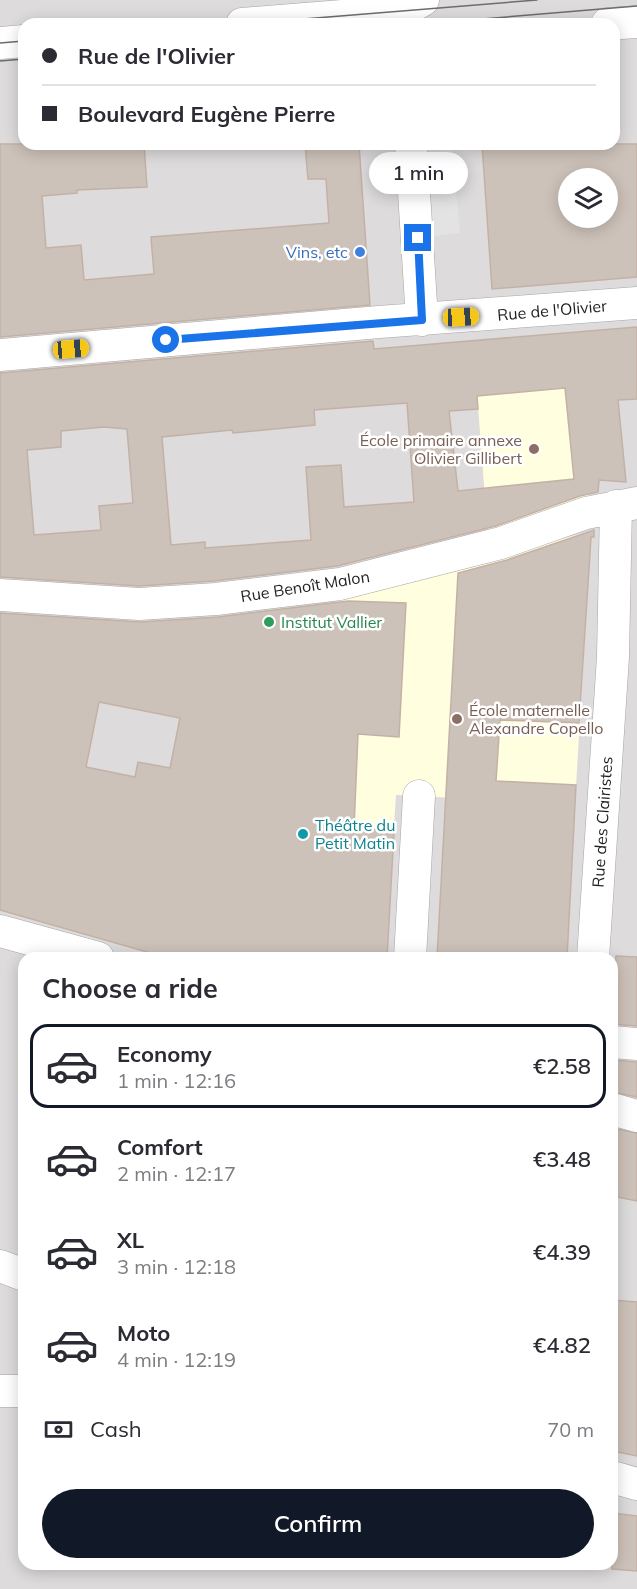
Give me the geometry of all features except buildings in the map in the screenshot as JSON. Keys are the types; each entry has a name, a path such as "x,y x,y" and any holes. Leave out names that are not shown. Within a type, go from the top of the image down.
{"street":[{"path":"309,18 409,9"},
{"path":"620,23 637,22"},
{"path":"0,43 18,42"},
{"path":"411,150 422,320"},
{"name":"Rue de l'Olivier","path":"0,355 637,303"},
{"name":"Rue Benoît Malon","path":"0,595 140,604 216,599 340,584 501,543 568,518 627,505"},
{"name":"Rue des Clairistes","path":"593,952 613,657 627,505"},
{"path":"410,952 419,796"},
{"path":"0,931 76,952"},
{"path":"618,1042 637,1044"},
{"path":"618,1110 637,1116"},
{"path":"0,1266 18,1273"},
{"path":"0,1391 18,1391"},
{"path":"618,1479 637,1484"}],"shaded area":[{"path":"0,0 637,0 637,1589 0,1589"},
{"path":"411,150 453,150 460,233 418,238"},
{"name":"École primaire annexe Olivier Gillibert","path":"578,332 590,501 488,537 473,341"},
{"name":"École maternelle Alexandre Copello","path":"591,531 575,804 396,795 393,841 329,837 339,593 458,567"}],"tram line":[{"path":"316,18 537,0"},
{"path":"494,18 637,6"},
{"path":"0,43 18,42"},
{"path":"0,61 18,60"}],"place":[{"name":"Vins, etc","path":"360,252"},
{"name":"École primaire annexe Olivier Gillibert","path":"534,449"},
{"name":"Institut Vallier","path":"269,622"},
{"name":"École maternelle Alexandre Copello","path":"457,719"},
{"name":"Théâtre du Petit Matin","path":"303,834"}],"route":[{"path":"166,340 422,320 418,238"}]}
